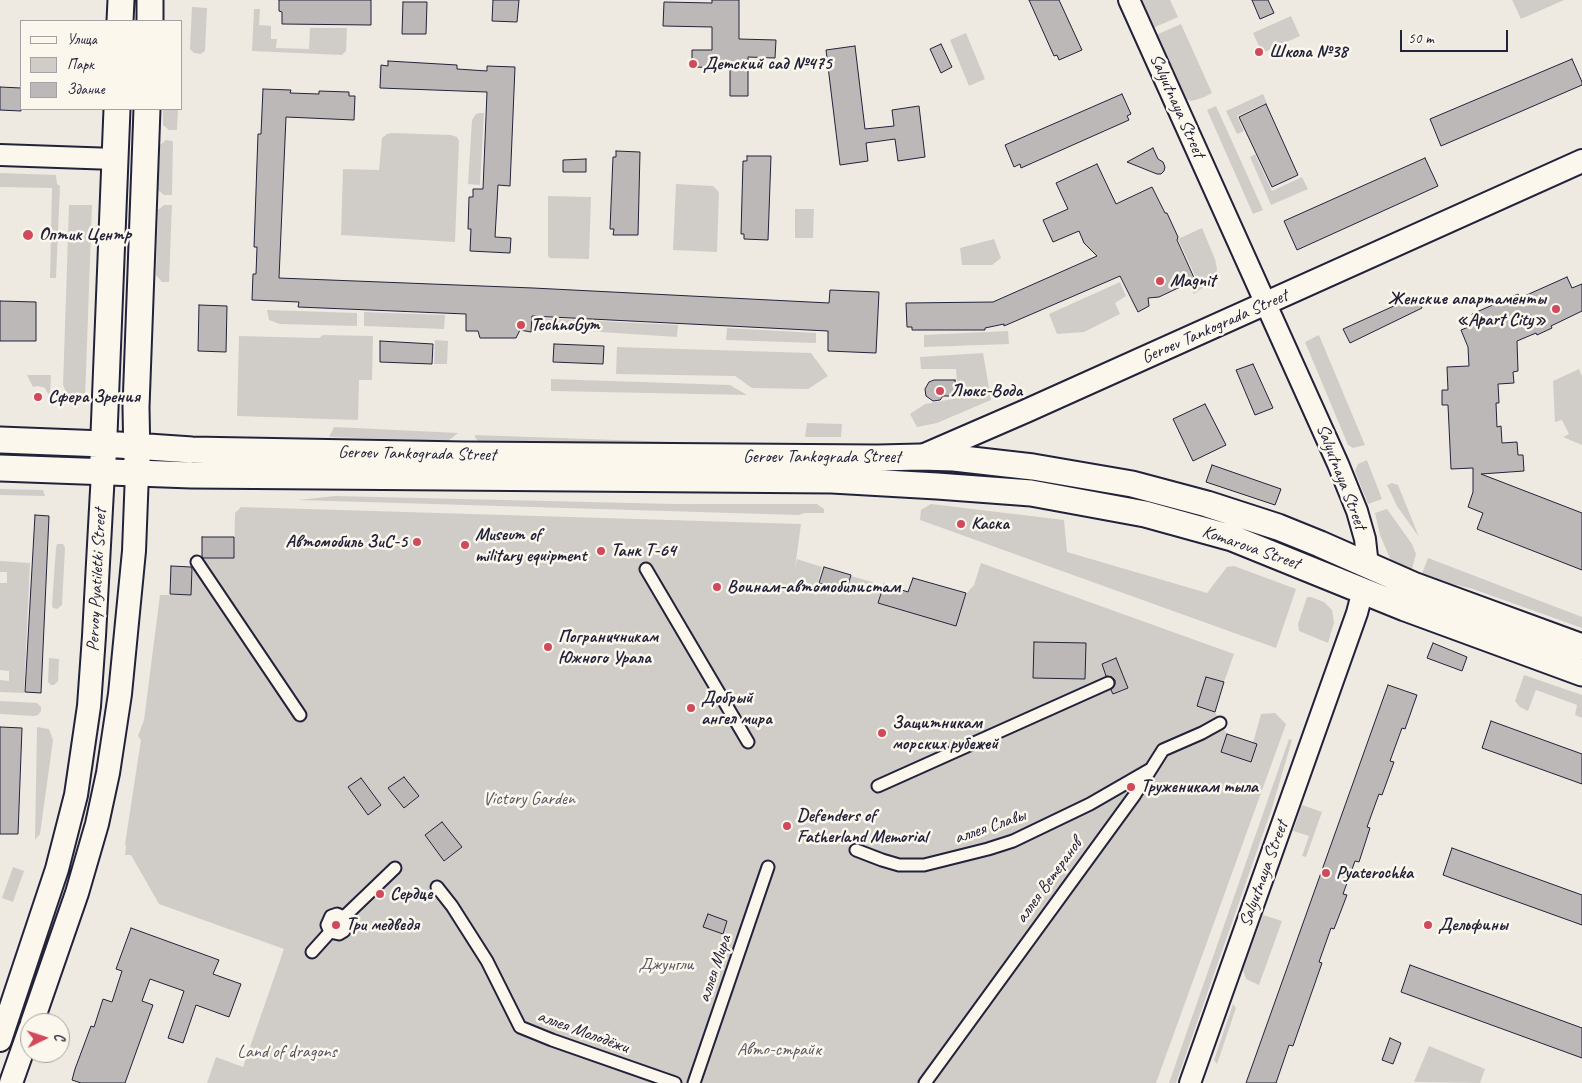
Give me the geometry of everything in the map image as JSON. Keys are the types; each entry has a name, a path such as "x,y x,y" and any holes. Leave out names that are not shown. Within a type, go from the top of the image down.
{"main road":[{"path":"120,20 121,0"},
{"path":"150,0 150,20"},
{"name":"Pervoy Pyatiletki Street","path":"0,1040 57,869 76,795 89,697 103,472 117,110"},
{"name":"Pervoy Pyatiletki Street","path":"35,1013 77,894 98,824 120,694 134,551 137,446 136,407 147,110"},
{"path":"115,159 145,160"},
{"name":"Geroev Tankograda Street","path":"0,440 192,450 444,454 920,457 1034,408 1582,161"},
{"path":"905,484 920,457"},
{"name":"Komarova Street","path":"920,457 954,458 1033,467 1132,484 1208,504 1278,527 1413,585 1582,647"},
{"name":"Geroev Tankograda Street","path":"0,468 191,475 832,480 905,484"},
{"name":"Komarova Street","path":"905,484 1031,493 1145,514 1232,538 1405,608 1582,673"},
{"name":"Salyutnaya Street","path":"1363,590 1368,566"},
{"path":"11,1083 20,1057"}],"street":[{"name":"Salyutnaya Street","path":"1129,0 1338,464 1354,504 1365,539 1368,566"},
{"path":"0,155 115,159"},
{"path":"197,562 300,715"},
{"path":"646,569 748,742"},
{"name":"Salyutnaya Street","path":"1190,1083 1357,613 1363,590"},
{"path":"878,786 1108,683"},
{"name":"аллея Ветеранов","path":"925,1083 1134,796 1163,750 1220,723"},
{"name":"аллея Славы","path":"856,850 899,864 924,865 988,849 1013,841 1090,804 1152,768"},
{"name":"аллея Мира","path":"694,1083 768,867"},
{"path":"312,952 330,932 339,934 344,931 347,925 344,917 395,868"},
{"name":"аллея Молодёжи","path":"437,886 456,912 487,962 520,1028 675,1083"}],"green space":[{"path":"1140,0 1170,0 1178,17 1153,28"},
{"path":"1512,0 1564,0 1521,19"},
{"path":"192,7 207,8 205,51 201,54 194,53 190,49"},
{"path":"254,9 260,9 259,25 271,26 271,39 277,39 276,48 309,49 310,28 347,28 346,51 342,55 252,51"},
{"path":"1291,16 1300,36 1262,53 1253,33"},
{"path":"1181,24 1212,93 1191,101 1183,98 1156,35"},
{"path":"966,33 985,79 969,86 950,40"},
{"path":"1263,94 1267,103 1237,116 1244,131 1237,134 1226,111"},
{"path":"1216,106 1263,210 1253,214 1207,110"},
{"path":"163,110 178,110 177,130 169,130 163,125"},
{"path":"479,113 484,113 480,185 468,184 472,120"},
{"path":"392,133 451,135 457,137 459,141 455,242 341,235 343,169 379,170 382,138"},
{"path":"166,140 173,141 172,195 164,195 158,190 160,145"},
{"path":"1255,154 1272,191 1302,177 1308,189 1271,205 1250,157"},
{"path":"0,173 56,175 57,184 60,186 56,278 50,278 52,188 0,187"},
{"path":"676,184 713,186 719,192 717,252 673,250"},
{"path":"548,196 591,197 589,259 550,258 548,256"},
{"path":"69,205 92,205 85,400 73,399 67,394 63,385"},
{"path":"164,205 172,205 169,282 162,282 156,275 158,210"},
{"path":"795,209 814,209 813,238 795,238"},
{"path":"1202,228 1215,259 1217,269 1215,279 1194,294 1189,284 1197,280 1178,239"},
{"path":"994,239 1001,258 992,265 962,265 960,248"},
{"path":"1120,282 1126,296 1115,303 1120,314 1084,332 1057,334 1049,314"},
{"path":"267,310 357,313 357,326 280,324 269,320"},
{"path":"364,312 445,315 444,329 364,326"},
{"path":"540,318 678,325 677,337 539,328"},
{"path":"727,328 816,333 816,343 726,340"},
{"path":"1008,331 1009,344 924,347 924,335"},
{"path":"323,335 373,336 372,380 359,380 358,420 237,416 239,336 319,338"},
{"path":"1319,335 1365,445 1353,448 1348,445 1305,342"},
{"path":"435,340 448,341 447,364 434,364"},
{"path":"617,347 811,353 828,376 808,389 752,388 735,376 616,374"},
{"path":"983,353 991,400 937,423 917,427 910,414 925,404 958,398 956,369 921,369 920,357"},
{"path":"1579,369 1582,376 1582,445 1563,437 1569,434 1562,420 1555,422 1553,381"},
{"path":"27,375 51,375 50,397 45,388 33,387"},
{"path":"551,379 730,385 747,395 551,391"},
{"path":"807,423 842,424 841,437 805,437"},
{"path":"334,427 458,433 448,441 329,437"},
{"path":"474,435 704,443 705,445 491,444 478,442"},
{"path":"1367,460 1382,499 1368,504 1355,471 1358,464"},
{"path":"1392,483 1398,485 1419,537 1397,506 1387,485"},
{"path":"0,489 43,490 45,496 0,495"},
{"path":"335,496 674,504 817,504 824,509 824,513 804,513 799,515 298,500"},
{"path":"931,504 1064,520 1067,552 1207,593 1227,567 1234,566 1296,589 1276,648 920,520 921,510"},
{"name":"Victory Garden","path":"241,507 801,524 795,568 797,559 822,567 818,583 846,592 851,576 883,585 878,603 956,626 966,594 974,585 981,563 1234,654 1224,682 1206,677 1197,706 1215,712 1227,735 1222,752 1251,762 1257,744 1253,743 1261,714 1275,713 1286,724 1156,1083 207,1083 216,1057 243,1067 284,949 159,904 131,855 125,855 125,844 141,740 138,736 144,720 160,595 191,595 193,567 202,558 234,558 235,513"},
{"path":"1387,509 1412,544 1416,554 1412,569 1406,570 1392,563 1380,535 1375,513"},
{"path":"57,544 63,544 65,548 62,605 57,609 53,608 52,605"},
{"path":"1428,558 1582,617 1582,628 1473,589 1421,576"},
{"path":"0,561 30,563 24,693 0,692 0,680 9,681 9,671 0,670 0,583 7,583 7,572 0,572"},
{"path":"1307,597 1324,602 1332,610 1334,623 1328,643 1299,631 1298,624"},
{"path":"49,658 59,659 58,681 54,685 48,682"},
{"path":"1524,675 1582,695 1582,718 1575,715 1577,705 1536,690 1528,711 1520,707 1515,701"},
{"path":"0,701 37,703 41,707 41,711 38,715 34,716 0,714"},
{"path":"37,727 49,729 53,740 40,834 35,840"},
{"path":"1289,739 1292,740 1272,808 1176,1083 1169,1083"},
{"path":"1302,805 1322,812 1306,857 1302,856 1309,836 1293,831"},
{"path":"13,867 24,871 13,902 2,898"},
{"path":"1263,915 1282,921 1259,985 1246,979 1243,970"},
{"path":"1233,1004 1236,1008 1217,1064 1214,1060"},
{"path":"1429,1046 1485,1069 1480,1083 1414,1082"}],"building":[{"path":"279,0 371,0 371,25 282,24"},
{"path":"493,0 519,0 517,22 492,21"},
{"path":"712,0 739,0 739,39 776,40 775,58 748,57 748,96 730,96 730,68 692,67 692,50 712,50 712,27 663,26 664,2 712,3"},
{"path":"1029,0 1059,0 1082,50 1059,60 1057,55 1054,56"},
{"path":"1252,0 1268,0 1274,13 1260,19"},
{"path":"403,2 427,2 426,34 402,34"},
{"path":"941,44 952,67 941,73 930,49"},
{"path":"855,46 865,129 894,126 892,110 919,106 925,157 898,161 895,139 866,143 868,161 840,165 826,50"},
{"path":"1572,59 1582,85 1441,146 1430,119"},
{"path":"388,61 457,65 457,69 487,71 487,66 515,67 510,186 498,185 495,237 511,238 510,253 470,251 471,229 468,229 469,197 473,197 473,189 483,189 487,92 380,88 381,65 388,66"},
{"path":"0,87 20,88 21,111 0,110"},
{"path":"263,89 291,90 290,93 319,94 319,91 349,92 349,96 355,96 354,120 286,117 279,278 533,288 829,303 830,290 879,292 876,353 828,351 828,331 532,316 531,332 520,330 516,338 480,338 478,331 466,331 466,314 298,307 299,302 252,300 253,274 256,274 257,247 254,247 258,134 261,134"},
{"path":"1122,94 1131,114 1127,116 1129,120 1021,168 1020,164 1014,167 1005,145"},
{"path":"1266,104 1298,175 1272,187 1239,117"},
{"path":"1153,148 1158,159 1163,162 1165,167 1161,174 1127,162"},
{"path":"616,151 640,152 638,235 613,235 614,229 610,229 613,157 616,157"},
{"path":"747,156 771,156 768,240 744,239 744,234 741,234 743,161 747,161"},
{"path":"1425,158 1438,186 1297,250 1284,221"},
{"path":"586,159 586,172 563,172 563,160"},
{"path":"1097,164 1116,204 1152,187 1165,213 1167,213 1195,280 1159,297 1148,298 1149,306 1138,312 1120,276 1004,326 1004,324 985,328 985,330 912,330 912,327 907,327 906,303 993,302 1097,256 1084,243 1079,231 1053,242 1043,220 1068,209 1056,183"},
{"path":"1567,277 1572,288 1582,284 1582,311 1537,335 1536,333 1517,341 1518,371 1513,372 1514,383 1498,384 1499,403 1496,403 1497,427 1501,426 1502,443 1517,442 1518,455 1523,455 1524,471 1481,474 1582,513 1582,570 1477,529 1483,513 1468,507 1473,492 1473,468 1451,469 1448,405 1442,405 1442,390 1448,390 1447,367 1469,366 1468,347 1461,330 1476,324 1472,314 1518,294 1520,298"},
{"path":"1416,296 1422,308 1350,343 1343,329"},
{"path":"0,301 36,302 36,341 0,341"},
{"path":"199,305 227,306 226,352 198,351"},
{"path":"380,341 433,344 432,364 380,362"},
{"path":"554,344 604,346 603,364 553,362"},
{"path":"1253,364 1273,408 1255,415 1236,370"},
{"name":"Люкс-Вода","path":"934,380 955,380 956,396 943,396 940,400 933,401 926,396 925,389 929,382"},
{"path":"1205,404 1226,445 1193,461 1173,419"},
{"path":"1212,465 1281,489 1275,505 1206,482"},
{"path":"35,515 49,516 41,693 25,692"},
{"path":"202,537 234,537 234,558 203,558"},
{"path":"171,566 191,567 191,595 170,594"},
{"path":"824,567 851,575 846,592 819,583"},
{"path":"913,578 966,593 956,626 878,603 884,584 908,592"},
{"path":"1034,642 1086,643 1085,679 1033,678"},
{"path":"1433,643 1467,657 1462,671 1427,658"},
{"path":"1116,658 1128,688 1113,694 1111,690 1115,680 1112,677 1106,676 1102,664"},
{"path":"1206,677 1224,682 1215,712 1197,706"},
{"path":"1388,685 1417,695 1405,729 1402,728 1390,761 1394,762 1382,795 1379,794 1367,827 1370,828 1359,862 1355,861 1343,894 1347,895 1334,929 1331,928 1319,962 1322,963 1293,1046 1289,1045 1276,1083 1246,1083"},
{"path":"1491,721 1582,754 1582,784 1482,748"},
{"path":"0,727 22,728 18,834 0,834"},
{"path":"1227,734 1257,744 1251,762 1221,752"},
{"path":"404,777 419,796 404,808 388,788"},
{"path":"361,778 381,805 368,815 348,787"},
{"path":"442,822 462,847 444,861 425,835"},
{"path":"1452,848 1582,895 1582,925 1443,875"},
{"path":"708,914 727,921 723,934 703,927"},
{"path":"131,928 219,960 213,974 241,984 229,1017 196,1005 183,1043 168,1038 184,991 150,979 142,1001 153,1005 125,1083 81,1083 72,1080 91,1026 94,1027 103,999 112,1002 122,971 116,969"},
{"path":"1410,965 1582,1028 1582,1058 1401,992"},
{"path":"1390,1038 1401,1043 1393,1064 1382,1060"}],"place":[{"name":"Школа №38","path":"1259,52"},
{"name":"Детский сад №475","path":"693,64"},
{"name":"Оптик Центр","path":"28,235"},
{"name":"Magnit","path":"1160,281"},
{"name":"Женские апартаменты «Apart City»","path":"1556,309"},
{"name":"TechnoGym","path":"521,325"},
{"name":"Люкс-Вода","path":"940,391"},
{"name":"Сфера Зрения","path":"38,397"},
{"name":"Каска","path":"961,524"},
{"name":"Автомобиль ЗиС-5","path":"417,542"},
{"name":"Museum of military equipment","path":"465,545"},
{"name":"Танк Т-64","path":"601,551"},
{"name":"Воинам-автомобилистам","path":"717,587"},
{"name":"Пограничникам Южного Урала","path":"548,647"},
{"name":"Добрый ангел мира","path":"691,708"},
{"name":"Защитникам морских рубежей","path":"882,733"},
{"name":"Труженикам тыла","path":"1131,787"},
{"name":"Defenders of Fatherland Memorial","path":"787,826"},
{"name":"Pyaterochka","path":"1326,873"},
{"name":"Сердце","path":"380,894"},
{"name":"Три медведя","path":"336,925"},
{"name":"Дельфины","path":"1428,925"}],"park label":[{"name":"Джунгли","path":"666,965"},
{"name":"Авто-страйк","path":"779,1050"},
{"name":"Land of dragons","path":"287,1052"}]}
